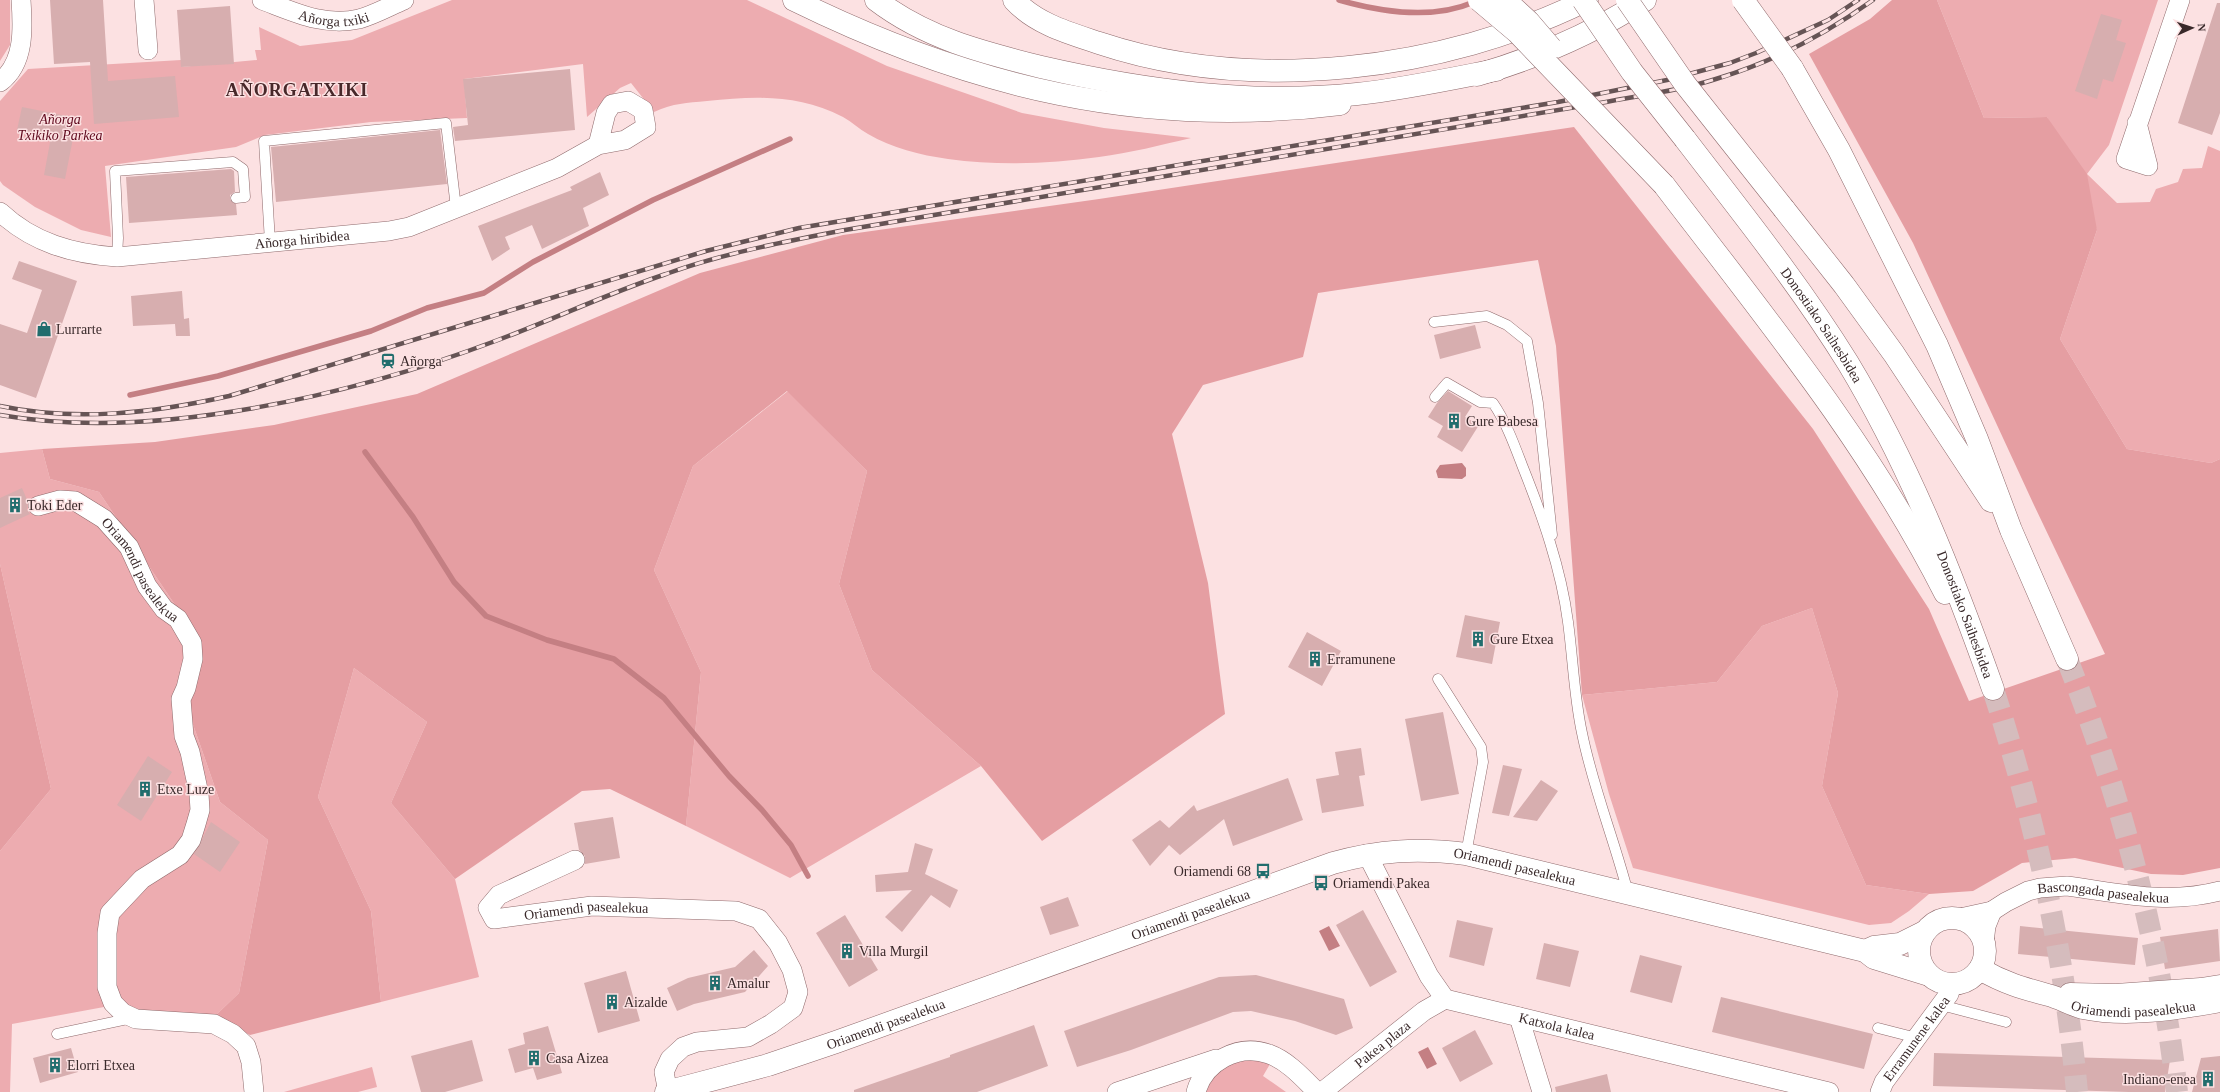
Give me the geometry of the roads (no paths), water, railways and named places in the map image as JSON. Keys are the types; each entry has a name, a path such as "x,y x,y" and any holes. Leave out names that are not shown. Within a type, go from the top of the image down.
{"main road":[{"path":"794,0 885,41 977,74 1025,88 1072,98 1168,110 1247,112 1310,108 1404,94 1496,70 1540,54 1620,16 1645,0"},
{"path":"876,0 900,18 938,37 1012,60 1082,76 1162,90 1217,96 1310,97 1403,88 1496,70"},
{"path":"1014,0 1026,11 1050,26 1116,49 1167,60 1264,70 1319,70 1370,65 1417,58 1487,40 1527,28 1587,0"},
{"path":"1479,0 1517,32 1664,185"},
{"path":"1505,0 1528,21 1576,75 1664,185"},
{"name":"Donostiako Saihesbidea","path":"1583,0 1632,72 1769,249 1847,363 1911,479 1958,592 1993,689 1925,553 1865,455 1809,377 1664,185"},
{"path":"1627,0 1686,84 1844,285 1894,354 2011,530"},
{"path":"1742,0 1792,68 1840,150 1937,345 1977,438 2011,530 2067,659"},
{"name":"Oriamendi pasealekua","path":"667,1092 768,1065 836,1042 1333,863 1367,854 1408,849 1466,854 1628,893 1865,951 1874,958 1929,975"},
{"path":"1952,917 1960,918 1976,927 1984,943 1985,952 1980,969 1968,980 1952,984 1942,983 1929,975 1921,964 1919,947 1924,932 1936,921 1952,917"},
{"name":"Oriamendi pasealekua","path":"1865,951 1874,947 1900,944 1924,932"},
{"name":"Oriamendi pasealekua","path":"1980,969 2005,983 2049,995 2082,1008 2116,1011 2156,1010 2220,1001"},
{"name":"Oriamendi pasealekua","path":"2049,995 2082,993 2116,995 2201,990 2220,986"}],"street":[{"path":"0,82 18,60 23,28 21,0"},
{"path":"144,0 148,50"},
{"name":"Añorga txiki","path":"262,0 317,20 334,22 360,19 404,0"},
{"path":"2137,123 2180,0"},
{"name":"Añorga hiribidea","path":"0,213 24,232 60,248 95,256 117,258 389,231 410,227 557,168 598,145 625,140 646,127 643,110 628,101 612,104 606,113 598,145"},
{"name":"Oriamendi pasealekua","path":"38,506 60,500 75,501 104,519 129,547 147,586 164,609 178,619 192,643 193,659 186,688 181,699 184,736 190,752 199,794 200,810 191,840 180,855 142,879 110,913 107,933 107,987 113,1003 123,1013 134,1018 214,1024 233,1034 246,1046 251,1062 254,1092"},
{"path":"1367,854 1428,976 1445,999"},
{"name":"Oriamendi pasealekua","path":"575,860 499,895 488,908 494,919 592,906 736,911 759,919 778,943 792,970 798,992 793,1008 771,1024 748,1036 697,1042 683,1048 670,1059 664,1072 667,1092"},
{"name":"Bascongada pasealekua","path":"1960,918 1992,911 2028,891 2054,886 2067,886 2160,899 2183,899 2220,891"},
{"path":"1984,943 1986,926 1992,911"},
{"name":"Erramunene kalea","path":"1880,1092 1884,1082 1949,994 1952,984"},
{"name":"Katxola kalea","path":"1445,999 1819,1091"},
{"name":"Pakea plaza","path":"1322,1092 1424,1011 1445,999"},
{"path":"1519,1017 1542,1092"},
{"path":"1117,1092 1244,1051 1268,1054 1293,1069 1317,1092"},
{"path":"1196,1092 1206,1070 1223,1057"}],"lane":[{"path":"270,242 264,141 446,123 456,208"},
{"path":"117,258 118,238 115,170 233,162 243,169 245,197 236,198"},
{"path":"1434,322 1487,316 1507,325 1527,341 1539,410 1555,561"},
{"path":"1434,397 1447,383 1480,402 1493,403 1502,417 1538,504 1555,561 1568,621 1576,704 1585,748 1617,849 1628,893"},
{"path":"1438,679 1481,747 1484,762 1466,854"},
{"path":"1941,1005 2006,1022"},
{"path":"57,1034 134,1018"},
{"path":"1878,1028 1917,1038"}],"waterway":[{"path":"1339,0 1372,8 1407,12 1442,11 1458,8 1474,2"},
{"path":"130,395 218,376 371,331 427,308 484,293 533,262 653,200 790,139"},
{"path":"365,452 413,517 454,582 486,616 547,640 614,659 664,698 729,776 762,810 791,845 808,876"}],"tunnel":[{"path":"2067,659 2105,765 2136,872 2160,981 2170,1036 2177,1092"},
{"path":"1993,689 2022,788 2046,888 2064,989 2077,1092"}],"railway":[{"path":"0,406 57,414 115,413 172,407 229,396 706,251 799,228 1558,102 1667,80 1730,63 1756,53 1828,20 1858,0"},
{"path":"0,415 60,422 123,422 187,418 253,408 318,395 381,379 441,360 519,332 645,281 710,260 754,249 845,230 1606,102 1691,86 1740,71 1780,55 1837,24 1873,0"}],"place":[{"name":"Lurrarte","path":"44,329"},
{"name":"Añorga","path":"388,361"},
{"name":"Gure Babesa","path":"1454,421"},
{"name":"Toki Eder","path":"15,505"},
{"name":"Gure Etxea","path":"1478,639"},
{"name":"Erramunene","path":"1315,659"},
{"name":"Etxe Luze","path":"145,789"},
{"name":"Oriamendi 68","path":"1263,871"},
{"name":"Oriamendi Pakea","path":"1321,883"},
{"name":"Villa Murgil","path":"847,951"},
{"name":"Amalur","path":"715,983"},
{"name":"Aizalde","path":"612,1002"},
{"name":"Casa Aizea","path":"534,1058"},
{"name":"Elorri Etxea","path":"55,1065"},
{"name":"Indiano-enea","path":"2208,1079"}],"district":[{"name":"AÑORGATXIKI","path":"297,90"}],"park label":[{"name":"Añorga Txikiko Parkea","path":"60,128"}]}
